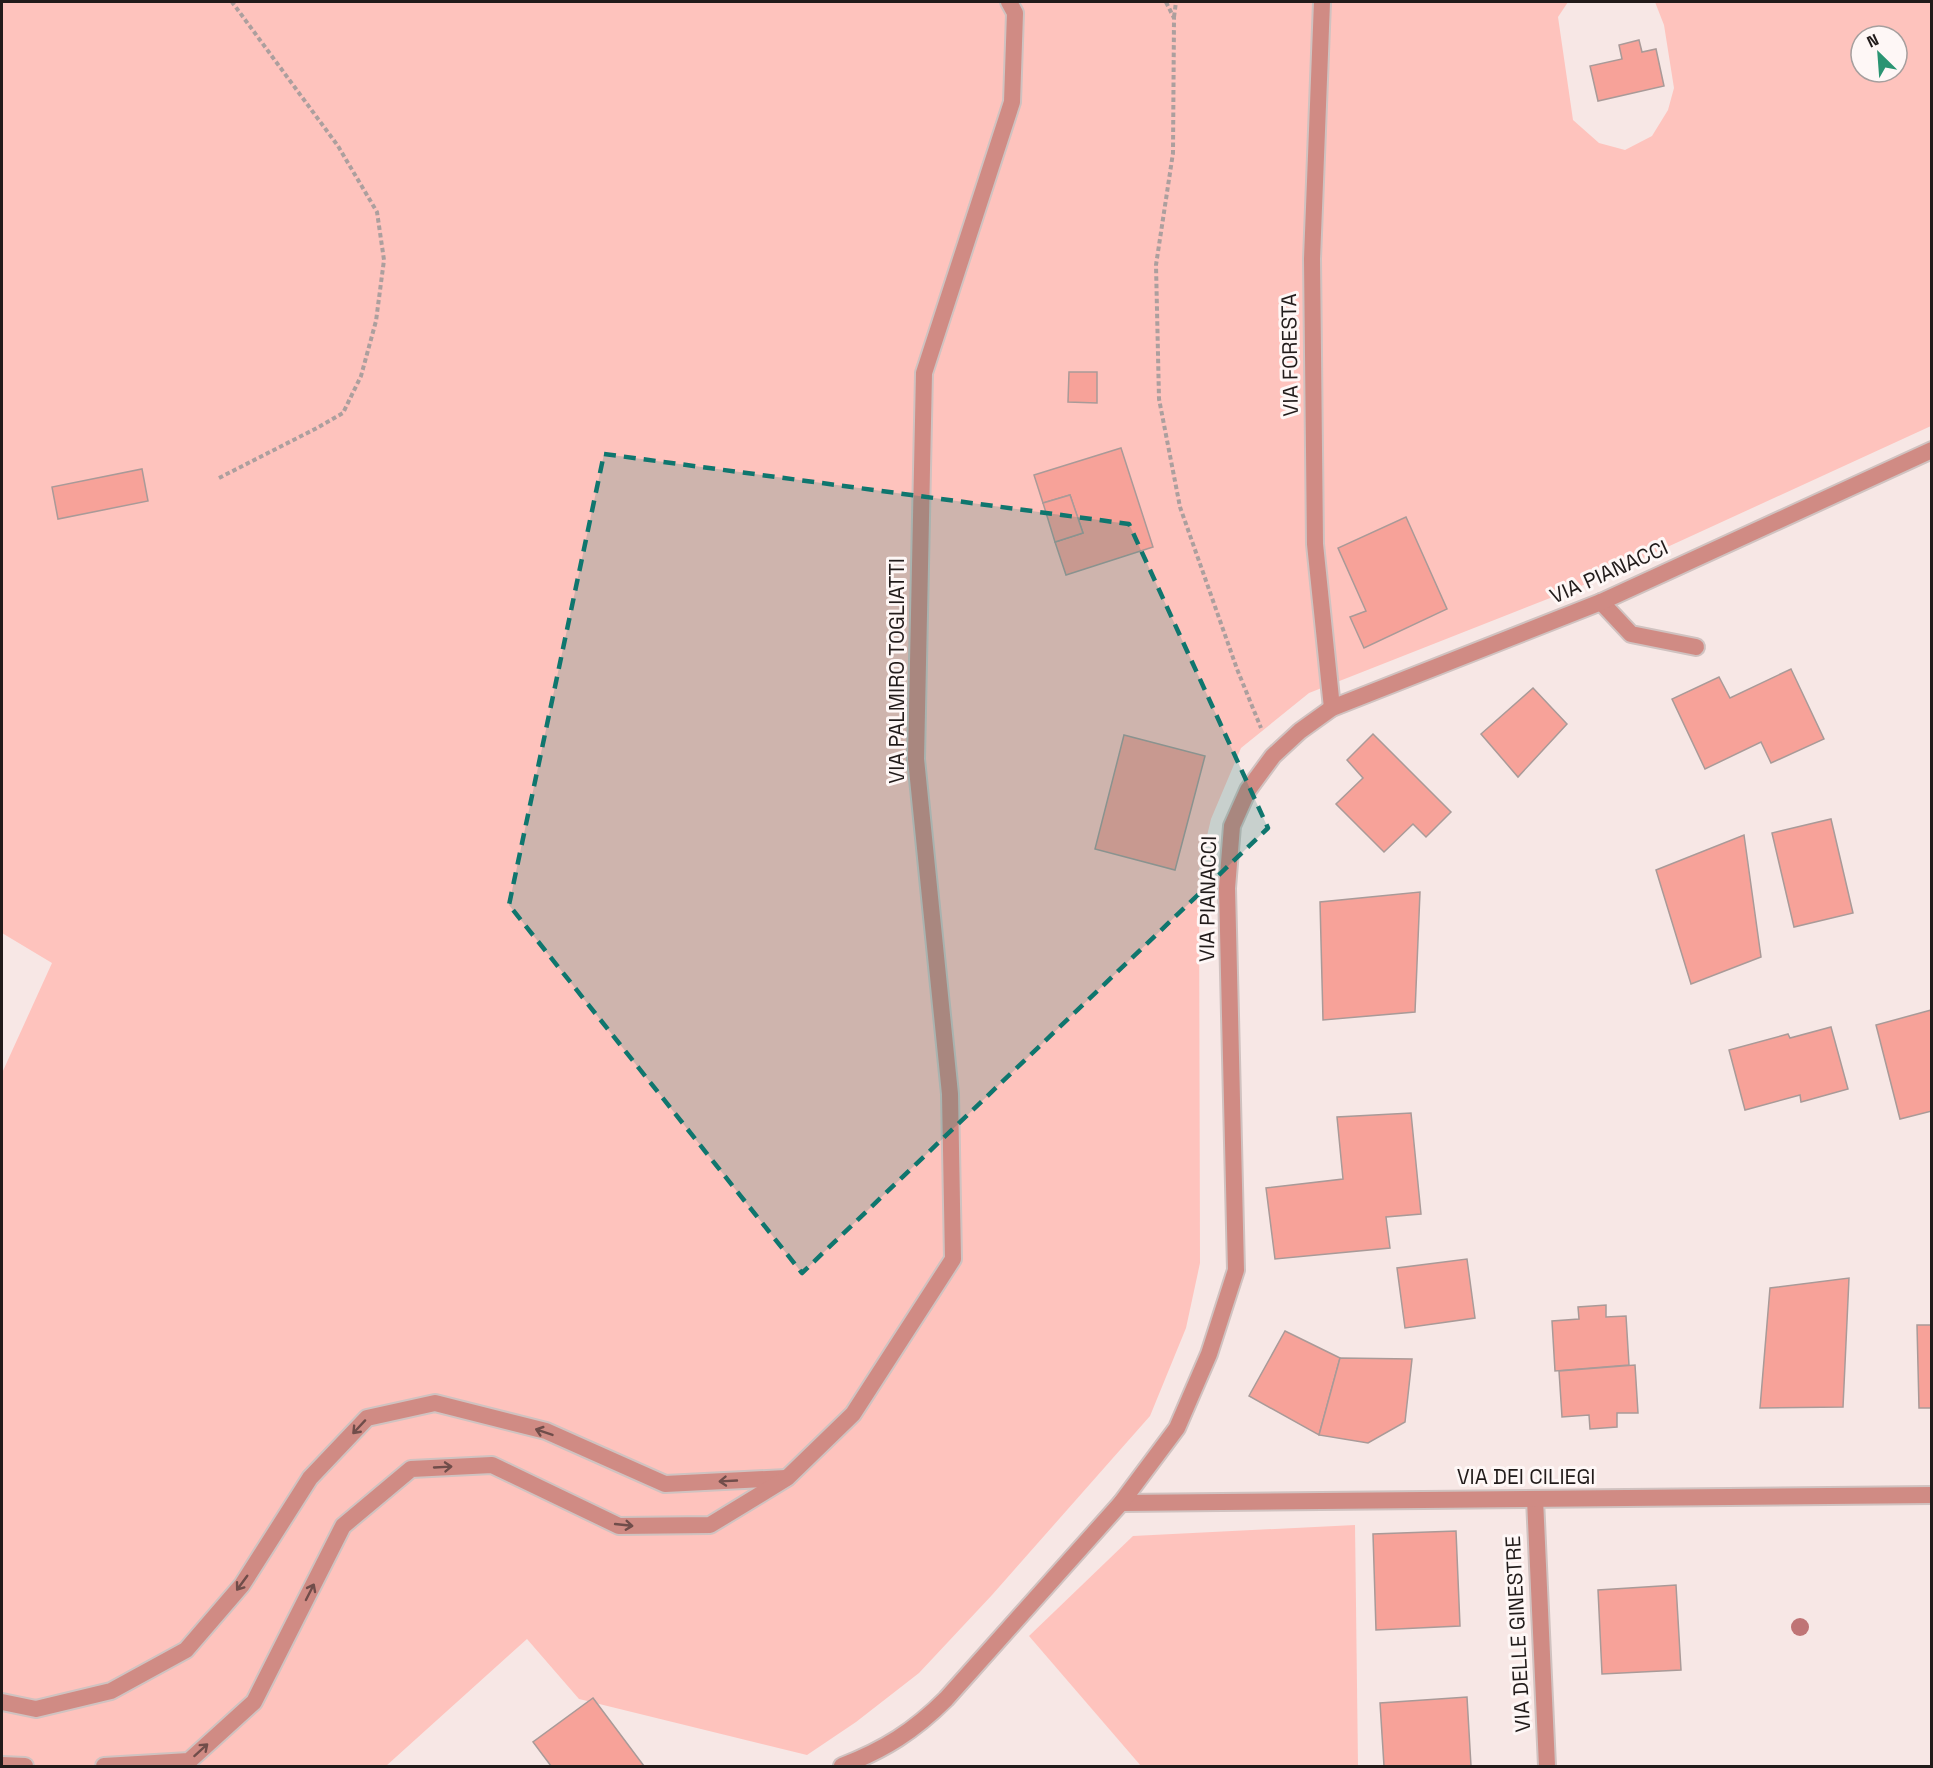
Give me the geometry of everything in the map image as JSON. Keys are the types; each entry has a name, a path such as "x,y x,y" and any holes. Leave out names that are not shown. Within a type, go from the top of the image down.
{"street":[{"name":"VIA PALMIRO TOGLIATTI","path":"104,1767 189,1761 254,1702 344,1526 411,1468 492,1465 619,1526 710,1525 786,1478 853,1414 953,1259 950,1094 916,759 924,373 1012,102 1016,13 1010,2"},
{"name":"VIA FORESTA","path":"1322,2 1312,259 1315,544 1332,708"},
{"name":"VIA PIANACCI","path":"842,1767 884,1749 935,1710 1121,1503 1178,1428 1209,1354 1236,1270 1228,878 1232,826 1248,790 1273,756 1300,731 1332,708 1600,602 1932,450"},
{"path":"1600,602 1630,634 1696,647"},
{"path":"2,1702 36,1708 111,1691 186,1650 242,1585 310,1478 368,1418 435,1403 546,1431 665,1484 786,1478"},
{"name":"VIA DEI CILIEGI","path":"1121,1503 1932,1495"},
{"name":"VIA DELLE GINESTRE","path":"1535,1499 1546,1767"},
{"path":"2,1765 25,1767"}],"path":[{"path":"219,478 343,413 361,376 376,321 384,260 377,212 338,146 232,2"},
{"path":"1166,2 1174,18"},
{"path":"1176,2 1173,153 1156,265 1159,399 1180,507 1237,669 1273,756"}],"highlighted area":[{"path":"604,454 1129,524 1268,828 802,1273 509,905"}],"shaded area":[{"path":"2,2 1568,2 1558,17 1573,120 1599,143 1625,150 1652,136 1668,110 1674,88 1664,25 1655,2 1931,2 1931,426 1591,582 1309,693 1241,748 1211,819 1199,870 1200,1263 1186,1328 1150,1416 992,1595 919,1673 856,1722 807,1755 579,1699 527,1639 386,1766 2,1766 2,1073 52,963 2,933"},
{"path":"1355,1525 1358,1766 1141,1766 1029,1636 1133,1536"}],"building":[{"path":"1639,40 1642,52 1656,49 1664,86 1598,101 1590,66 1622,59 1619,45"},
{"path":"1069,372 1097,372 1097,403 1068,402"},
{"path":"1121,448 1153,547 1066,575 1055,542 1083,533 1070,495 1043,503 1034,475"},
{"path":"142,469 148,501 58,519 52,487"},
{"path":"1070,495 1083,533 1055,542 1043,503"},
{"path":"1406,517 1447,609 1364,648 1350,617 1366,611 1338,548"},
{"path":"1791,669 1824,739 1771,763 1761,742 1705,769 1672,699 1719,677 1730,698"},
{"path":"1533,688 1567,724 1518,777 1481,734"},
{"path":"1373,734 1451,812 1426,837 1413,824 1384,852 1336,804 1363,778 1347,760"},
{"path":"1124,735 1205,756 1175,870 1095,849"},
{"path":"1831,819 1853,913 1794,927 1772,833"},
{"path":"1744,835 1761,957 1691,984 1656,870"},
{"path":"1420,892 1415,1012 1323,1020 1320,902"},
{"path":"1931,1010 1932,1111 1900,1119 1876,1025"},
{"path":"1831,1027 1848,1089 1801,1102 1800,1095 1745,1110 1729,1050 1788,1034 1790,1038"},
{"path":"1411,1113 1421,1214 1386,1217 1390,1248 1275,1259 1266,1188 1343,1179 1337,1117"},
{"path":"1467,1259 1475,1318 1405,1328 1397,1268"},
{"path":"1849,1278 1843,1407 1760,1408 1770,1288"},
{"path":"1606,1305 1606,1317 1626,1316 1629,1365 1555,1371 1552,1321 1579,1319 1578,1307"},
{"path":"1917,1325 1932,1325 1932,1408 1919,1408"},
{"path":"1285,1331 1340,1358 1319,1435 1249,1396"},
{"path":"1340,1358 1412,1359 1405,1422 1368,1443 1319,1435"},
{"path":"1635,1365 1638,1413 1617,1413 1617,1427 1590,1429 1589,1415 1562,1417 1559,1371"},
{"path":"1456,1531 1460,1626 1376,1630 1373,1534"},
{"path":"1676,1585 1681,1670 1602,1674 1598,1590"},
{"path":"1467,1697 1471,1766 1384,1766 1380,1703"},
{"path":"593,1698 644,1766 551,1766 533,1742"}]}
